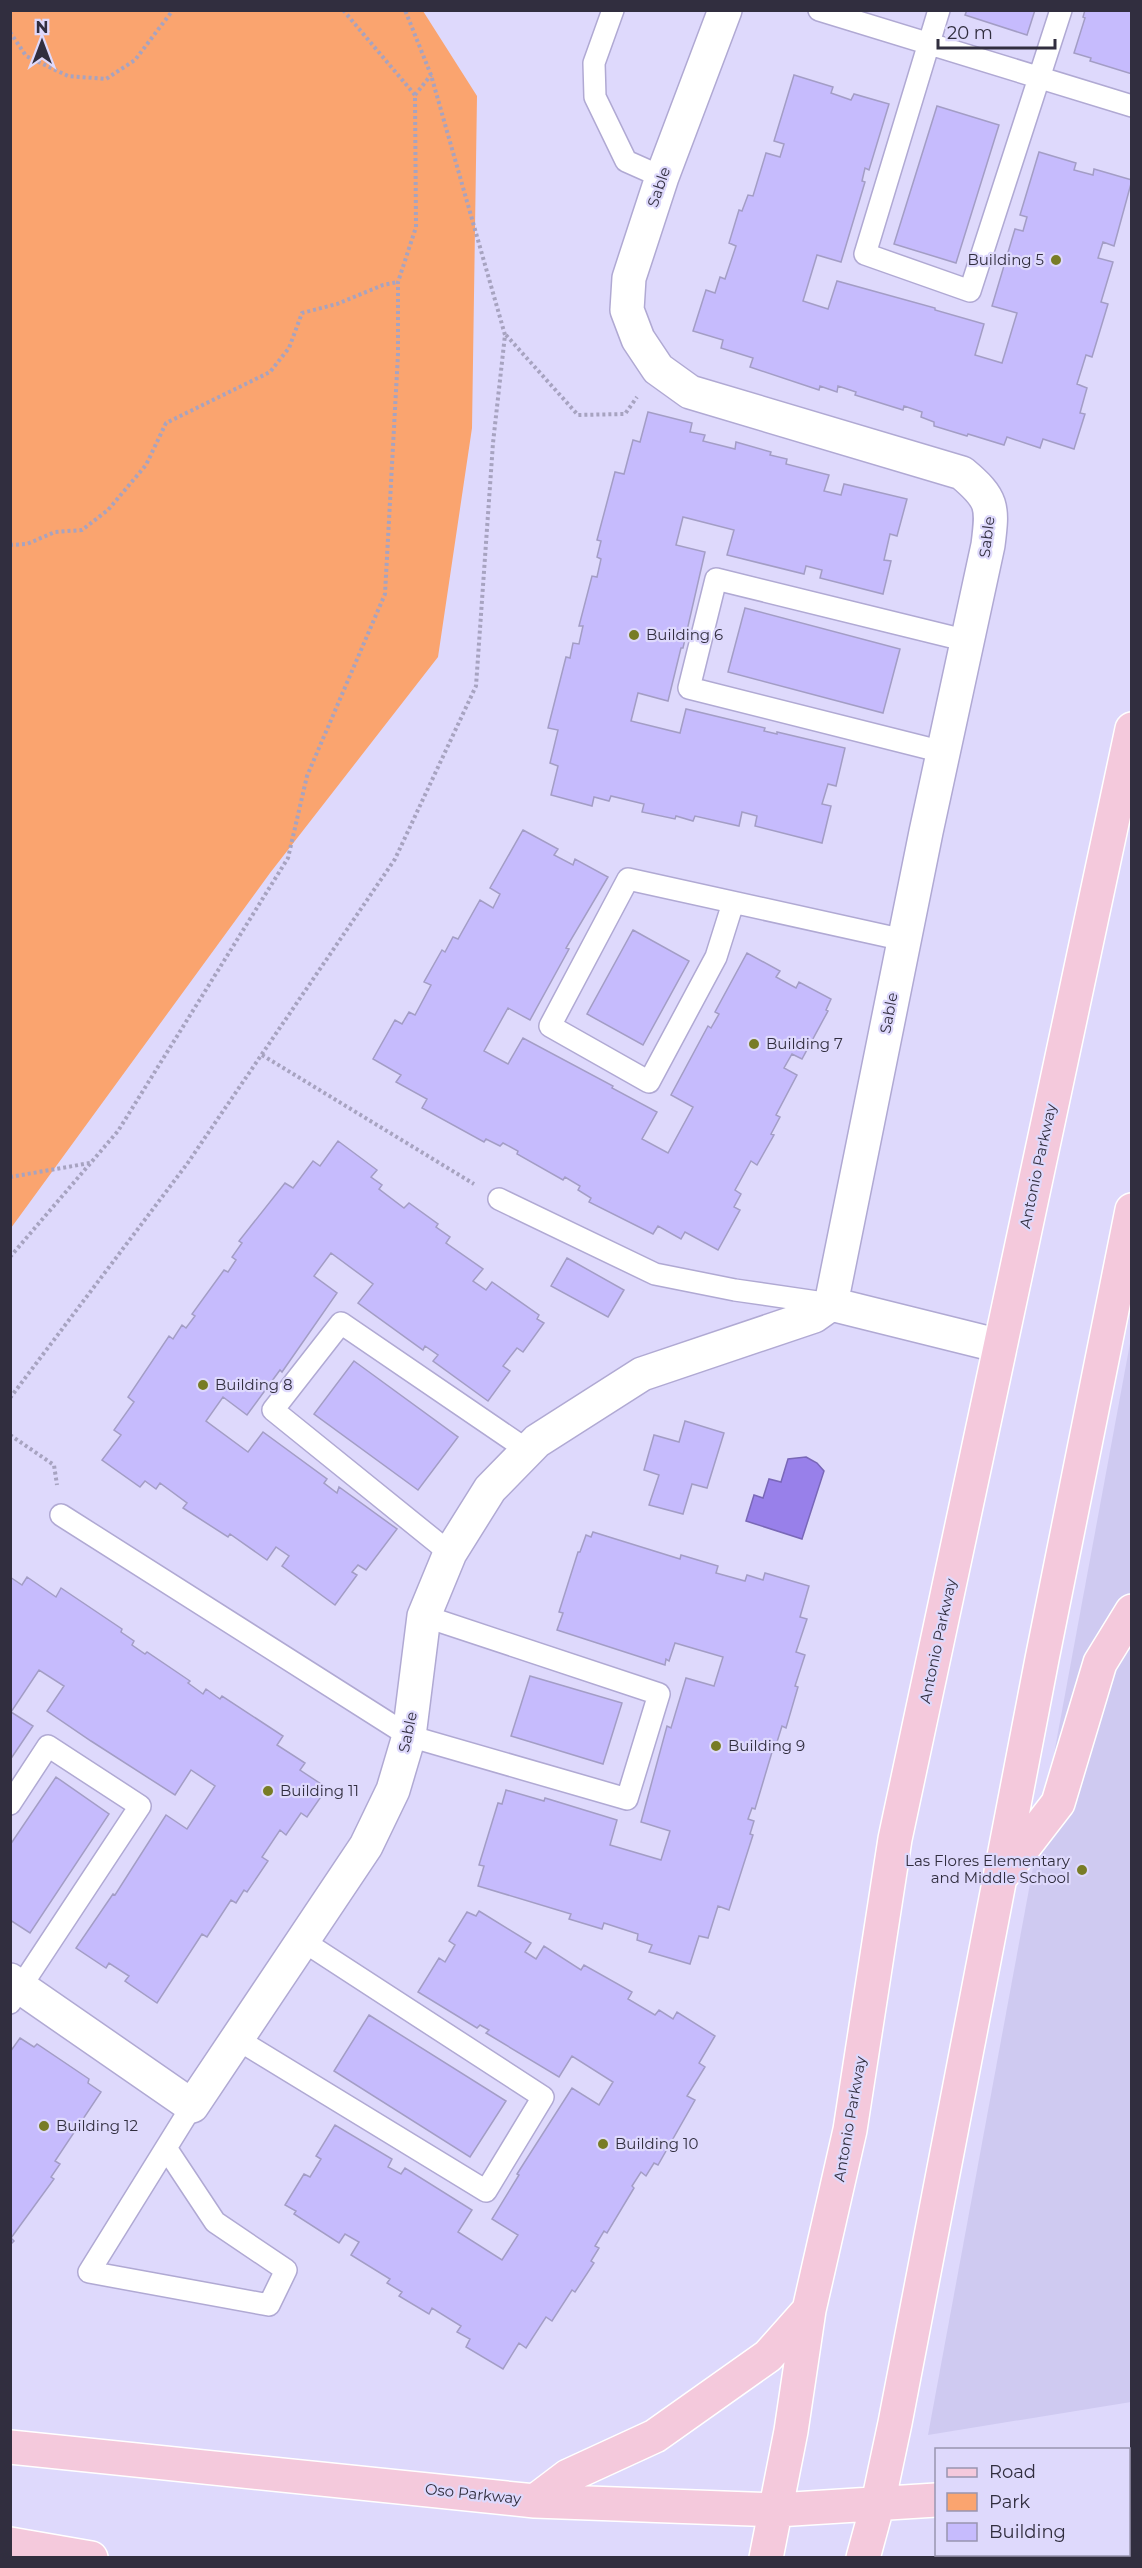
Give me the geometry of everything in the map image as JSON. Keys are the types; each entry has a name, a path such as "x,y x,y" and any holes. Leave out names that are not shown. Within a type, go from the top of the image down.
{"main road":[{"name":"Antonio Parkway","path":"766,2558 792,2431 809,2310 850,2130 895,1839 1131,729"},
{"path":"863,2558 878,2503 1131,1210"},
{"path":"999,1879 1058,1803 1100,1663 1131,1611"},
{"path":"535,2501 568,2476 655,2436 768,2356 809,2310"},
{"name":"Oso Parkway","path":"10,2447 535,2501 777,2510 935,2500"},
{"path":"10,2544 91,2558"}],"street":[{"name":"Sable","path":"192,2106 366,1846 393,1790 409,1736 424,1616 450,1553 490,1489 537,1441 642,1374 814,1316 831,1304 904,940 988,545 992,513 983,490 962,473 690,392 658,369 638,339 627,310 630,278 662,177 725,10"},
{"path":"831,1304 1000,1346"},
{"path":"14,1990 192,2106"}],"lane":[{"path":"613,10 594,63 595,97 626,161 662,177"},
{"path":"819,10 1131,106"},
{"path":"939,10 866,254 970,291 1061,10"},
{"path":"943,752 689,688 716,579 968,641"},
{"path":"733,903 716,957 649,1082 550,1026 628,879 904,940"},
{"path":"499,1199 655,1274 735,1290 831,1304"},
{"path":"450,1553 273,1410 340,1323 527,1450"},
{"path":"61,1515 409,1736 627,1799 659,1694 424,1616"},
{"path":"10,1804 48,1746 140,1806 14,1990"},
{"path":"237,2039 486,2191 543,2097 303,1941"},
{"path":"166,2148 215,2222 286,2270 269,2305 89,2272 192,2106"}],"path":[{"path":"10,32 26,56 68,76 106,79 135,60 173,10"},
{"path":"343,10 415,95"},
{"path":"10,1398 187,1164 395,859 476,686 493,443 505,335 431,75 405,10"},
{"path":"10,1257 118,1131 288,858 307,776 385,594 398,354 398,282 416,227 415,95 431,75"},
{"path":"10,545 27,544 55,531 82,530 108,510 146,465 166,423 270,372 289,348 302,314 337,304 383,285 398,282"},
{"path":"505,335 578,415 625,414 658,369"},
{"path":"262,1055 499,1199"},
{"path":"10,1176 90,1163"},
{"path":"10,1435 54,1465 61,1515"}],"shaded area":[{"name":"Las Flores Elementary and Middle School","path":"1131,1338 1131,2402 928,2435"},
{"path":"806,1457 817,1463 824,1471 802,1539 746,1521 754,1495 763,1498 769,1479 781,1482 788,1459"}],"green space":[{"path":"11,10 423,11 477,96 472,428 438,657 270,873 11,1228"}],"building":[{"path":"967,10 1035,10 1027,35 965,15"},
{"path":"1085,10 1132,10 1132,74 1090,61 1091,58 1074,53 1085,18 1083,17"},
{"name":"Building 5","path":"794,75 833,87 831,93 851,100 854,94 889,104 869,170 865,168 862,181 865,182 841,262 817,255 803,301 828,309 837,281 935,308 935,310 984,324 975,355 1002,363 1017,313 992,306 1015,229 1023,231 1027,217 1020,215 1039,152 1076,163 1074,170 1093,175 1094,169 1132,180 1114,246 1103,242 1098,258 1113,262 1101,302 1108,304 1092,357 1086,355 1077,384 1087,388 1080,413 1085,414 1074,449 1043,439 1040,448 1007,437 1004,445 934,426 934,422 921,417 922,412 904,406 903,410 855,395 856,392 838,386 837,392 820,386 819,390 750,367 753,358 721,348 723,340 693,331 706,290 715,293 720,277 725,279 736,246 729,243 739,210 742,211 748,195 753,196 766,153 780,157 784,144 774,141"},
{"path":"937,106 999,125 956,263 894,244"},
{"name":"Building 6","path":"648,412 692,423 690,432 705,435 703,441 735,449 736,442 787,459 786,464 829,475 824,491 841,495 844,484 907,499 897,536 890,534 884,560 891,561 883,594 820,578 822,570 806,566 804,574 727,555 734,530 683,517 676,545 705,552 683,648 681,648 668,701 638,693 631,721 680,733 686,709 765,728 764,731 845,748 836,786 828,784 822,804 831,806 822,843 755,826 757,816 742,812 739,826 695,816 693,821 676,816 675,819 642,812 644,804 611,796 609,801 594,797 592,806 551,795 558,766 550,763 558,730 548,728 566,657 570,658 573,643 579,644 583,626 579,626 592,576 597,577 601,559 597,557 601,541 597,540 615,472 624,474 633,440 640,442"},
{"path":"745,608 900,649 883,713 728,672"},
{"name":"Building 7","path":"523,830 558,849 554,855 573,865 575,859 608,877 566,948 569,949 530,1020 508,1008 484,1051 508,1064 523,1038 613,1086 612,1088 657,1112 642,1139 668,1153 693,1107 671,1095 708,1026 711,1028 719,1014 715,1012 747,953 780,971 776,977 796,988 799,982 831,999 826,1010 828,1011 802,1059 792,1054 784,1068 797,1075 776,1115 780,1117 771,1134 774,1135 757,1165 751,1161 735,1190 741,1194 734,1207 740,1210 718,1250 685,1232 681,1239 658,1226 653,1234 589,1202 591,1198 578,1190 580,1186 565,1177 563,1180 517,1154 518,1151 503,1143 500,1146 486,1139 484,1142 422,1108 427,1099 396,1082 401,1075 373,1059 395,1020 402,1024 409,1012 415,1015 431,985 424,982 442,950 445,952 453,937 458,939 480,900 493,908 500,894 490,888"},
{"path":"633,930 689,961 643,1045 587,1014"},
{"name":"Building 8","path":"338,1141 377,1170 371,1177 382,1185 379,1189 404,1208 409,1203 438,1224 436,1227 450,1237 446,1243 483,1269 473,1281 486,1290 492,1282 539,1315 537,1319 544,1323 523,1352 517,1348 503,1366 510,1371 488,1401 433,1361 438,1355 425,1346 423,1350 358,1303 373,1284 331,1253 314,1276 337,1293 282,1372 280,1370 247,1415 223,1397 206,1421 248,1452 263,1432 327,1479 324,1483 337,1493 339,1487 397,1529 366,1570 358,1565 352,1572 357,1575 335,1605 282,1566 289,1556 276,1547 267,1560 230,1534 228,1537 183,1508 187,1503 160,1483 156,1489 145,1481 140,1487 102,1460 121,1435 114,1430 134,1402 128,1397 169,1336 173,1339 182,1325 186,1328 195,1316 192,1314 224,1270 228,1272 236,1260 232,1257 242,1243 239,1241 285,1183 293,1188 313,1161 320,1166"},
{"path":"567,1258 624,1290 608,1317 551,1286"},
{"path":"354,1361 458,1437 418,1490 314,1414"},
{"path":"685,1421 724,1433 707,1488 692,1484 683,1514 649,1505 659,1475 644,1470 654,1435 679,1442"},
{"name":"Building 9","path":"593,1532 680,1559 681,1555 718,1566 716,1573 745,1581 747,1575 763,1580 765,1573 809,1586 800,1617 807,1619 796,1652 805,1655 795,1686 798,1687 786,1728 782,1726 777,1742 772,1741 769,1750 772,1752 755,1809 752,1808 748,1819 754,1821 750,1834 753,1835 729,1910 718,1906 708,1938 699,1936 690,1964 649,1952 652,1945 637,1940 638,1934 604,1923 602,1929 569,1919 571,1914 478,1886 484,1866 479,1865 498,1803 502,1804 506,1790 544,1801 545,1798 617,1820 610,1845 661,1860 670,1831 641,1822 667,1726 671,1728 686,1678 714,1686 723,1657 675,1643 669,1661 666,1659 665,1665 557,1630 563,1613 559,1612 578,1552 580,1552 586,1535 591,1537"},
{"name":"Building 11","path":"10,1577 22,1585 27,1577 56,1597 61,1588 122,1629 121,1632 134,1641 132,1645 145,1654 147,1652 190,1681 188,1683 203,1694 206,1689 220,1699 222,1696 283,1736 277,1745 305,1763 300,1770 327,1788 307,1817 301,1813 286,1835 280,1830 262,1857 268,1861 247,1892 244,1890 236,1903 231,1900 207,1937 202,1934 157,2003 125,1981 129,1976 109,1963 106,1968 76,1948 113,1894 115,1895 166,1815 187,1829 215,1786 191,1770 175,1795 91,1741 47,1711 64,1686 39,1670 11,1712 33,1726 10,1760"},
{"path":"530,1676 622,1703 603,1764 511,1736"},
{"path":"56,1777 109,1814 30,1933 10,1920 10,1845"},
{"name":"Building 10","path":"479,1911 531,1943 525,1952 536,1959 544,1946 581,1970 584,1965 632,1992 628,1999 655,2015 659,2010 673,2019 677,2012 715,2036 699,2063 705,2067 687,2096 695,2100 658,2165 654,2163 646,2176 641,2172 607,2233 604,2231 595,2246 599,2248 591,2261 594,2263 575,2292 572,2290 552,2321 546,2317 526,2348 519,2343 503,2369 466,2347 470,2339 457,2332 461,2326 432,2308 429,2314 399,2296 402,2292 387,2283 390,2279 351,2255 359,2242 345,2234 339,2243 294,2214 296,2211 285,2205 304,2174 310,2177 321,2159 316,2156 335,2125 392,2159 388,2167 401,2174 405,2168 472,2210 458,2232 502,2260 518,2235 492,2219 519,2175 517,2174 572,2088 599,2105 613,2082 572,2056 559,2077 486,2033 489,2030 480,2025 477,2028 418,1992 439,1958 445,1962 455,1945 449,1941 467,1912 476,1916"},
{"path":"369,2015 506,2101 470,2157 334,2071"},
{"name":"Building 12","path":"20,2038 34,2047 37,2044 89,2079 88,2083 101,2092 55,2161 60,2164 51,2177 54,2179 11,2238 14,2241 10,2245 10,2052"}],"place":[{"name":"Building 5","path":"1056,260"},
{"name":"Building 6","path":"634,635"},
{"name":"Building 7","path":"754,1044"},
{"name":"Building 8","path":"203,1385"},
{"name":"Building 9","path":"716,1746"},
{"name":"Building 11","path":"268,1791"},
{"name":"Las Flores Elementary and Middle School","path":"1082,1870"},
{"name":"Building 12","path":"44,2126"},
{"name":"Building 10","path":"603,2144"}]}
